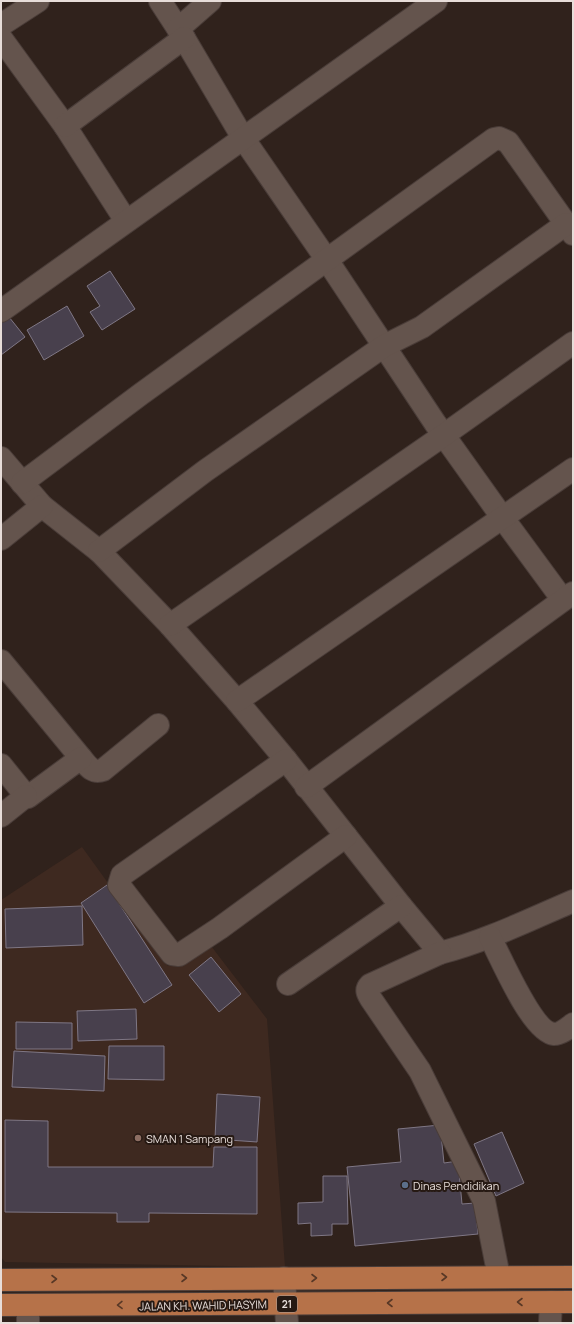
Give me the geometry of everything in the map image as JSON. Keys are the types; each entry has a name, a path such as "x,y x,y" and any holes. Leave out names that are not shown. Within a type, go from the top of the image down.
{"highway":[{"path":"1,1264 25,1280"},
{"path":"1,1280 573,1277"},
{"name":"JALAN KH. WAHID HASYIM","path":"1,1305 28,1315 550,1312 573,1302"}],"street":[{"path":"1,25 38,1"},
{"path":"160,1 243,138 444,435 502,517 568,597 306,787"},
{"path":"65,126 181,34 210,1"},
{"path":"1,311 436,1"},
{"path":"1,38 65,126 126,221"},
{"path":"22,483 147,390 490,142 499,138 508,142 570,229 422,326 384,346 205,471 99,551"},
{"path":"170,625 444,435 573,343"},
{"path":"1,458 42,506 99,551 170,625 237,701 286,760 306,787 440,953"},
{"path":"237,701 573,468"},
{"path":"1,539 42,506"},
{"path":"1,661 80,758 90,769 95,772 103,770 158,725"},
{"path":"1,816 26,796 28,797 80,758"},
{"path":"286,760 122,875 119,885 172,954 179,955 220,928 346,836"},
{"path":"1,765 26,796"},
{"path":"499,1277 484,1201 420,1071 367,991 370,985 440,953 490,937 573,902"},
{"path":"288,984 401,906"},
{"path":"490,937 528,1011 539,1024 546,1031 552,1034 559,1034 573,1024"},
{"path":"284,1278 286,1313"}],"shaded area":[{"name":"SMAN 1 Sampang","path":"82,847 168,966 208,942 267,1019 285,1267 5,1262 1,1257 1,900"}],"building":[{"path":"110,271 135,309 102,330 90,312 100,306 87,286"},
{"path":"67,306 84,336 44,360 27,330"},
{"path":"9,317 25,337 1,355 1,323"},
{"path":"107,885 172,985 144,1003 81,903"},
{"path":"82,906 83,945 6,948 5,909"},
{"path":"211,957 241,994 219,1012 189,975"},
{"path":"136,1009 137,1039 78,1041 77,1011"},
{"path":"16,1022 72,1023 72,1049 16,1049"},
{"path":"109,1046 164,1046 164,1080 108,1079"},
{"path":"14,1051 105,1056 104,1091 12,1087"},
{"path":"217,1094 260,1097 257,1142 215,1139"},
{"path":"5,1120 48,1121 48,1167 213,1167 214,1147 257,1147 257,1214 149,1213 149,1222 117,1222 117,1213 5,1212"},
{"name":"Dinas Pendidikan","path":"440,1125 444,1163 458,1161 462,1204 475,1203 478,1234 355,1246 347,1167 401,1162 398,1129"},
{"path":"502,1132 524,1183 496,1196 474,1144"},
{"path":"323,1176 347,1176 348,1224 332,1224 332,1235 311,1236 311,1223 298,1224 298,1203 323,1202"}],"place":[{"name":"SMAN 1 Sampang","path":"138,1138"},
{"name":"Dinas Pendidikan","path":"405,1185"}]}
